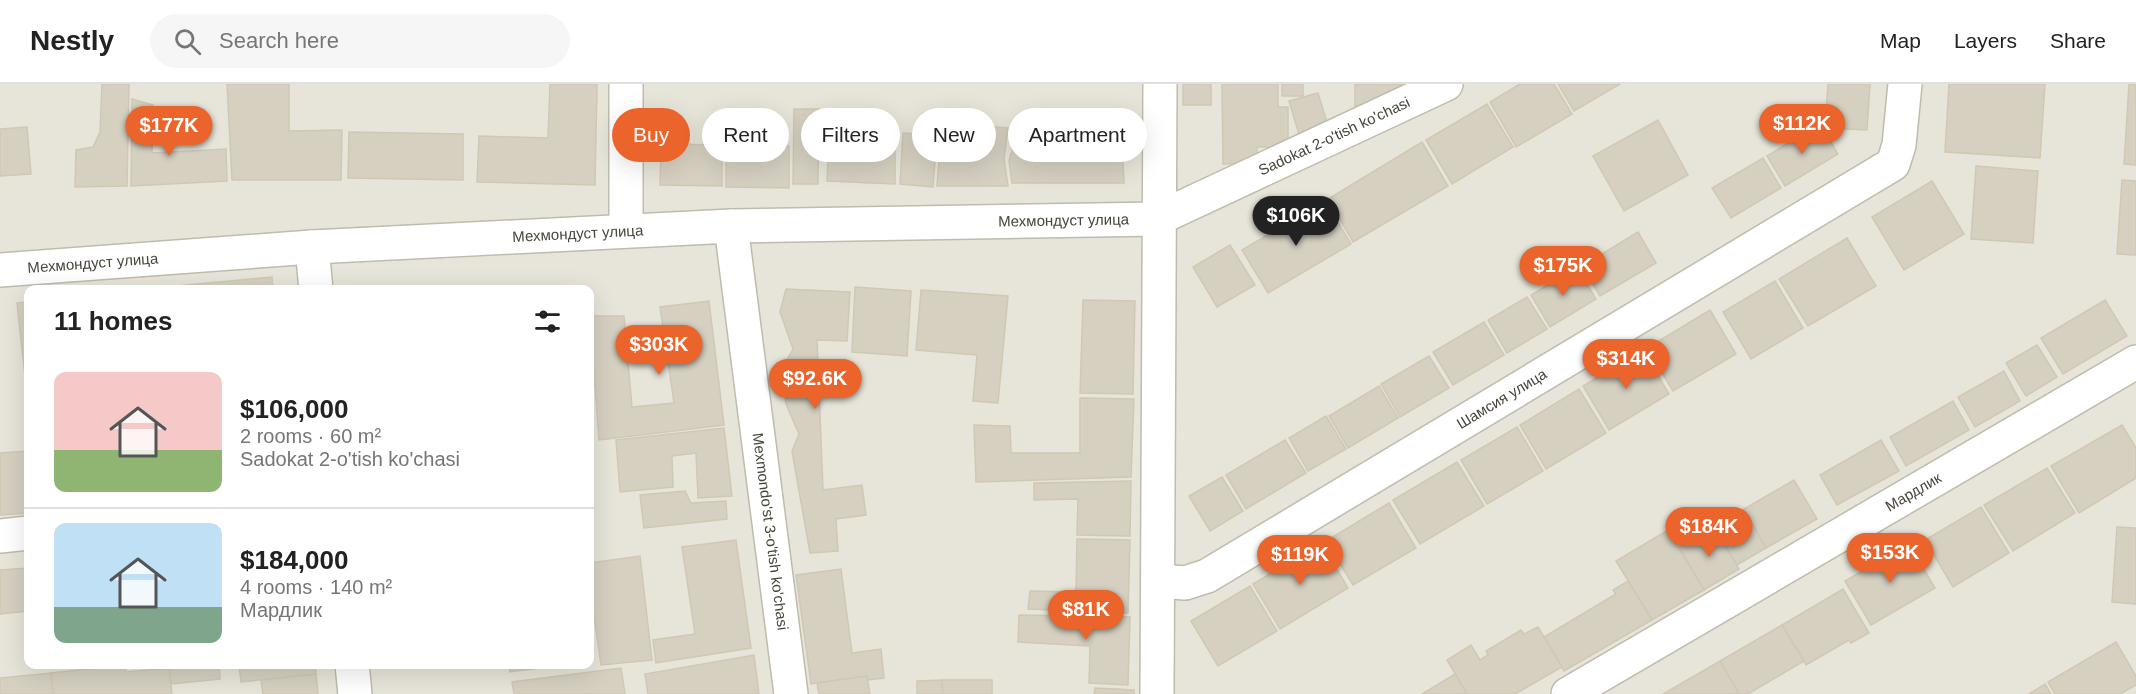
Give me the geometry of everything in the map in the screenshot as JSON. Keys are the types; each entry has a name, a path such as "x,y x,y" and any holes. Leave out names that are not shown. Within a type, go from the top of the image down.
{"street":[{"path":"626,84 626,231"},
{"path":"1157,694 1160,581 1157,219 1160,84"},
{"name":"Sadokat 2-o'tish ko'chasi","path":"1157,219 1446,84"},
{"name":"Шамсия улица","path":"1160,581 1185,583 1206,576 1893,164 1899,145 1905,84"},
{"name":"Мехмондуст улица","path":"0,270 312,247 731,226 1157,219"},
{"name":"Mexmondo'st 3-o'tish ko'chasi","path":"731,226 791,694"},
{"path":"312,247 316,285"},
{"name":"Мардлик","path":"1568,694 2136,362"},
{"path":"0,536 24,533"},
{"path":"352,669 355,694"}],"shaded area":[{"path":"0,84 2136,84 2136,694 0,694"}],"building":[{"path":"102,84 129,84 127,186 75,187 76,150 93,147 100,132"},
{"path":"227,84 289,84 289,131 342,130 341,180 232,180"},
{"path":"550,84 597,84 595,185 477,182 479,136 548,138"},
{"path":"1183,84 1211,84 1211,105 1183,105"},
{"path":"1222,84 1278,84 1278,107 1288,107 1288,147 1257,147 1257,163 1223,164"},
{"path":"1282,84 1303,84 1303,96 1282,96"},
{"path":"1355,84 1403,84 1355,110"},
{"path":"1520,84 1554,84 1572,114 1516,147 1490,102"},
{"path":"1558,84 1620,84 1574,111"},
{"path":"1828,84 1870,84 1867,130 1825,128"},
{"path":"1949,84 2045,84 2040,158 1945,152"},
{"path":"2129,84 2136,84 2136,165 2124,164"},
{"path":"1318,93 1329,129 1301,141 1289,101"},
{"path":"132,99 153,105 152,153 226,149 227,181 131,186"},
{"path":"1487,104 1513,147 1452,184 1426,140"},
{"path":"794,109 801,109 801,162 818,162 818,184 793,184"},
{"path":"1658,120 1688,175 1624,211 1593,156"},
{"path":"1820,124 1838,154 1785,186 1767,156"},
{"path":"27,127 31,174 0,176 0,129"},
{"path":"996,127 1008,128 1004,159 1008,186 937,186 939,162 996,162"},
{"path":"349,132 463,134 463,180 348,178"},
{"path":"903,133 912,134 912,162 935,162 933,187 900,184"},
{"path":"1422,142 1448,186 1353,242 1328,199"},
{"path":"690,144 702,145 702,162 722,162 722,186 660,185 661,162 690,162"},
{"path":"1763,158 1781,188 1731,218 1712,188"},
{"path":"726,162 789,162 789,188 726,187"},
{"path":"828,162 895,162 895,184 827,181"},
{"path":"1009,162 1123,162 1124,183 1012,183"},
{"path":"1976,166 2038,171 2033,243 1971,239"},
{"path":"2122,180 2136,181 2136,255 2117,254"},
{"path":"1932,181 1964,234 1904,270 1872,217"},
{"path":"1325,201 1351,244 1268,293 1242,250"},
{"path":"1638,232 1656,263 1600,296 1582,266"},
{"path":"1847,238 1876,286 1808,326 1779,279"},
{"path":"1230,245 1255,285 1217,307 1193,267"},
{"path":"1577,268 1596,299 1550,327 1531,295"},
{"path":"272,277 273,285 188,285"},
{"path":"1775,281 1803,328 1751,359 1723,312"},
{"path":"855,287 911,291 907,356 852,352"},
{"path":"786,289 850,292 847,341 817,340 823,490 862,485 866,515 836,519 838,551 810,553 792,451 799,434 786,404 783,378 785,363 793,349 780,312"},
{"path":"921,290 1008,296 998,403 973,401 977,355 916,350"},
{"path":"1527,297 1547,329 1507,353 1488,320"},
{"path":"1083,300 1135,301 1133,394 1080,393"},
{"path":"2105,300 2127,336 2063,374 2041,338"},
{"path":"709,301 724,425 599,440 594,371 594,316 624,316 632,407 674,403 660,307"},
{"path":"24,302 24,367 17,303"},
{"path":"1710,310 1736,354 1673,391 1647,348"},
{"path":"1484,322 1504,355 1453,385 1433,352"},
{"path":"2037,345 2057,377 2026,396 2006,363"},
{"path":"1643,350 1669,394 1609,430 1583,386"},
{"path":"1429,356 1449,388 1400,417 1381,384"},
{"path":"2004,371 2020,401 1975,427 1958,397"},
{"path":"1379,386 1398,418 1348,448 1329,416"},
{"path":"1579,389 1606,433 1546,469 1520,425"},
{"path":"1080,398 1134,399 1131,477 976,482 974,425 1010,426 1011,453 1080,453"},
{"path":"1953,401 1969,430 1906,466 1890,437"},
{"path":"1326,416 1346,449 1308,471 1289,438"},
{"path":"2122,425 2136,448 2136,478 2079,513 2051,466"},
{"path":"1517,427 1543,471 1487,504 1461,460"},
{"path":"724,428 732,496 698,498 696,453 672,456 673,487 620,492 616,440"},
{"path":"1285,440 1306,473 1246,509 1226,475"},
{"path":"1881,440 1899,471 1837,505 1820,475"},
{"path":"24,451 24,513 0,515 0,453"},
{"path":"1457,462 1484,506 1420,544 1393,500"},
{"path":"2047,468 2075,513 2013,551 1984,505"},
{"path":"1222,477 1243,511 1210,531 1189,496"},
{"path":"1794,480 1817,519 1766,548 1744,509"},
{"path":"1131,481 1130,536 1077,535 1078,499 1034,500 1034,483"},
{"path":"685,491 691,503 726,501 727,519 644,528 640,495"},
{"path":"1389,503 1416,548 1353,585 1326,541"},
{"path":"1981,507 2009,553 1953,587 1925,540"},
{"path":"1744,509 1766,548 1737,565 1714,527"},
{"path":"1714,527 1739,569 1704,590 1679,547"},
{"path":"2117,527 2136,528 2136,604 2112,602"},
{"path":"1668,530 1704,590 1652,620 1616,561"},
{"path":"1077,539 1130,540 1128,613 1028,609 1030,591 1076,592"},
{"path":"736,540 751,648 656,663 653,640 695,634 682,547"},
{"path":"1321,543 1348,588 1280,629 1253,584"},
{"path":"1909,544 1935,588 1871,625 1845,581"},
{"path":"640,556 652,660 601,665 594,615 594,562"},
{"path":"24,568 24,611 0,614 0,570"},
{"path":"841,569 852,653 881,649 884,678 868,680 867,676 811,684 796,575"},
{"path":"1628,581 1652,620 1564,671 1544,637 1616,594 1613,590"},
{"path":"1250,586 1277,631 1218,666 1191,621"},
{"path":"1843,589 1869,633 1851,643 1849,640 1806,665 1782,625"},
{"path":"1019,615 1130,617 1128,685 1089,683 1090,646 1018,642"},
{"path":"1782,625 1804,661 1748,694 1739,694 1720,661"},
{"path":"1538,627 1562,667 1515,694 1467,694 1447,660 1471,645 1480,660 1488,655 1486,651 1521,630 1524,634"},
{"path":"2116,642 2136,676 2136,685 2120,694 2055,694 2048,682"},
{"path":"754,655 759,694 648,694 645,674"},
{"path":"1720,661 1739,694 1663,694"},
{"path":"621,668 625,694 514,694 512,682"},
{"path":"88,669 126,669 126,672 169,669 172,694 53,694 51,673"},
{"path":"170,669 219,669 220,679 171,684"},
{"path":"240,669 316,669 316,674 241,682"},
{"path":"510,669 532,669 510,672"},
{"path":"51,673 53,694 0,694 0,678"},
{"path":"316,674 318,694 263,694 261,680"},
{"path":"1455,674 1467,694 1422,694"},
{"path":"867,676 870,694 819,694 817,683"},
{"path":"942,680 943,694 917,694 917,681"},
{"path":"942,680 992,680 992,694 943,694"},
{"path":"2045,684 2051,694 2029,694"},
{"path":"1095,688 1134,690 1134,694 1094,694"}]}
